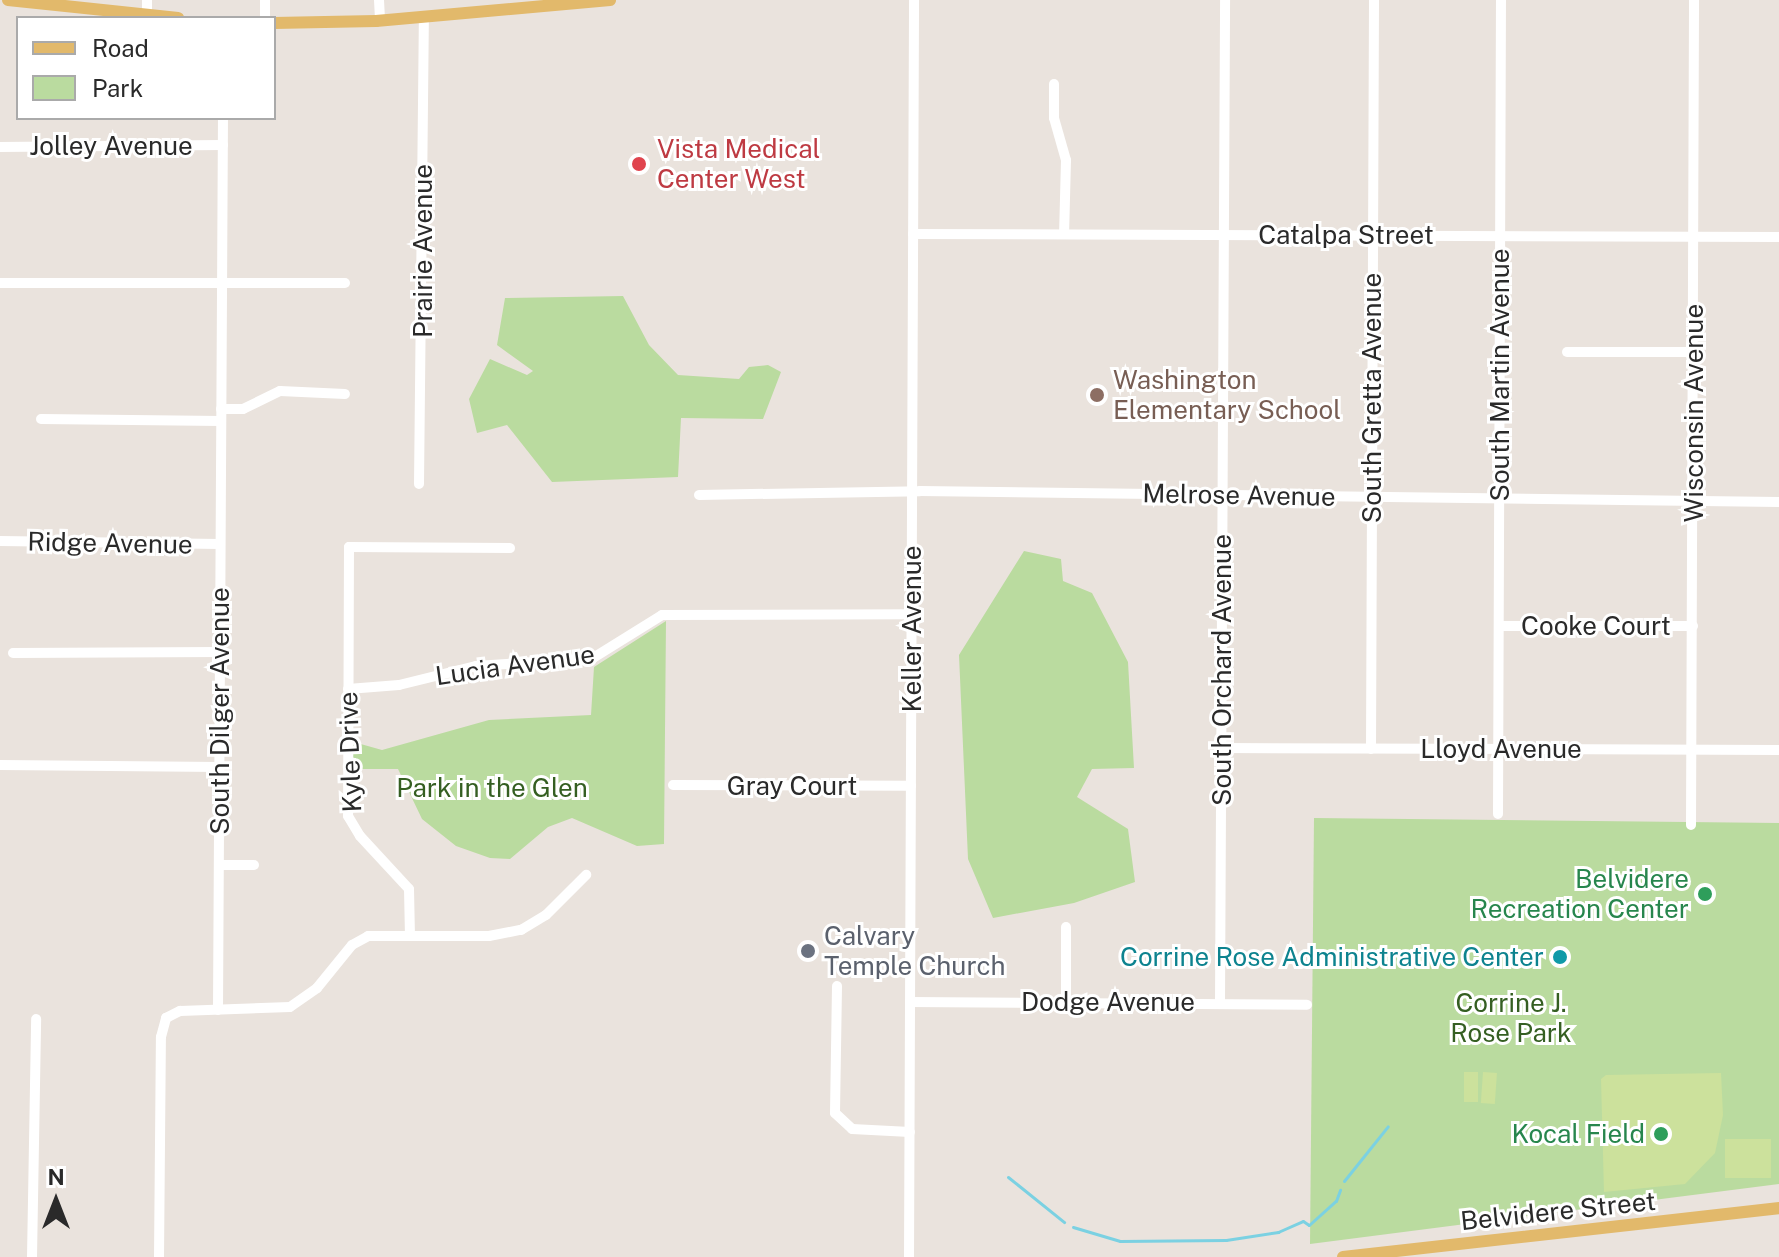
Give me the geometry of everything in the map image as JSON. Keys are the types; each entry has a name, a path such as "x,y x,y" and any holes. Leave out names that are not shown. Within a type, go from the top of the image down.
{"main road":[{"path":"8,0 157,16"},
{"path":"276,23 380,21 424,17 481,6 610,0"},
{"name":"Belvidere Street","path":"1343,1257 1779,1208"}],"street":[{"path":"147,0 147,15"},
{"path":"379,0 380,21"},
{"name":"Keller Avenue","path":"909,1257 914,0"},
{"name":"South Orchard Avenue","path":"1220,1003 1225,0"},
{"name":"South Gretta Avenue","path":"1371,749 1374,0"},
{"name":"South Martin Avenue","path":"1498,814 1501,0"},
{"name":"Wisconsin Avenue","path":"1691,825 1694,0"},
{"name":"Prairie Avenue","path":"419,484 424,17"},
{"path":"1054,84 1054,118 1066,160 1064,234"},
{"name":"South Dilger Avenue","path":"218,1010 223,120"},
{"name":"Jolley Avenue","path":"0,147 223,145"},
{"name":"Catalpa Street","path":"913,234 1779,237"},
{"path":"0,283 345,283"},
{"path":"1567,352 1694,352"},
{"path":"41,419 221,415 243,409 280,391 345,394"},
{"name":"Melrose Avenue","path":"699,495 912,491 1779,502"},
{"name":"Ridge Avenue","path":"0,541 220,544"},
{"name":"Kyle Drive","path":"410,935 409,889 360,836 348,816 345,544 510,548"},
{"name":"Lucia Avenue","path":"348,689 399,685 476,666 593,658 662,615 912,614"},
{"name":"Cooke Court","path":"1499,626 1693,626"},
{"path":"13,653 219,652"},
{"name":"Lloyd Avenue","path":"1223,748 1779,750"},
{"path":"0,765 219,767"},
{"name":"Gray Court","path":"673,785 911,786"},
{"path":"219,865 254,865"},
{"path":"159,1257 163,1026 171,1014 290,1007 317,988 360,939 410,935 489,936 521,930 546,915 586,875"},
{"path":"1066,927 1066,1001"},
{"path":"837,986 835,1113 852,1129 910,1132"},
{"name":"Dodge Avenue","path":"910,1002 1307,1005"},
{"path":"32,1257 36,1019"}],"green space":[{"path":"623,296 649,345 678,375 739,379 749,367 768,365 781,372 763,419 681,418 678,477 552,482 507,425 477,433 469,399 490,359 527,375 533,371 497,345 505,298"},
{"path":"1024,551 1061,559 1063,581 1092,593 1128,662 1134,768 1092,769 1077,797 1128,829 1135,882 1074,903 993,918 968,859 959,655"},
{"name":"Park in the Glen","path":"666,621 664,844 637,846 572,818 548,827 510,859 490,858 456,846 422,819 398,769 350,769 350,741 382,750 489,720 591,715 594,667"},
{"name":"Corrine J. Rose Park","path":"1314,818 1779,823 1779,1184 1310,1244"},
{"path":"1464,1072 1478,1072 1478,1102 1464,1102"},
{"path":"1483,1072 1497,1073 1495,1104 1481,1103"},
{"name":"Kocal Field","path":"1721,1073 1723,1115 1715,1153 1685,1184 1604,1192 1601,1079 1606,1075"},
{"path":"1725,1139 1771,1139 1771,1178 1725,1178"}],"waterway":[{"path":"1344,1181 1388,1126"},
{"path":"1008,1177 1064,1222"},
{"path":"1073,1227 1120,1241 1226,1240 1278,1232 1303,1221 1309,1225 1336,1201 1340,1190"}],"place":[{"name":"Vista Medical Center West","path":"639,164"},
{"name":"Washington Elementary School","path":"1097,395"},
{"name":"Belvidere Recreation Center","path":"1705,894"},
{"name":"Calvary Temple Church","path":"808,951"},
{"name":"Corrine Rose Administrative Center","path":"1560,957"},
{"name":"Kocal Field","path":"1661,1134"}]}
